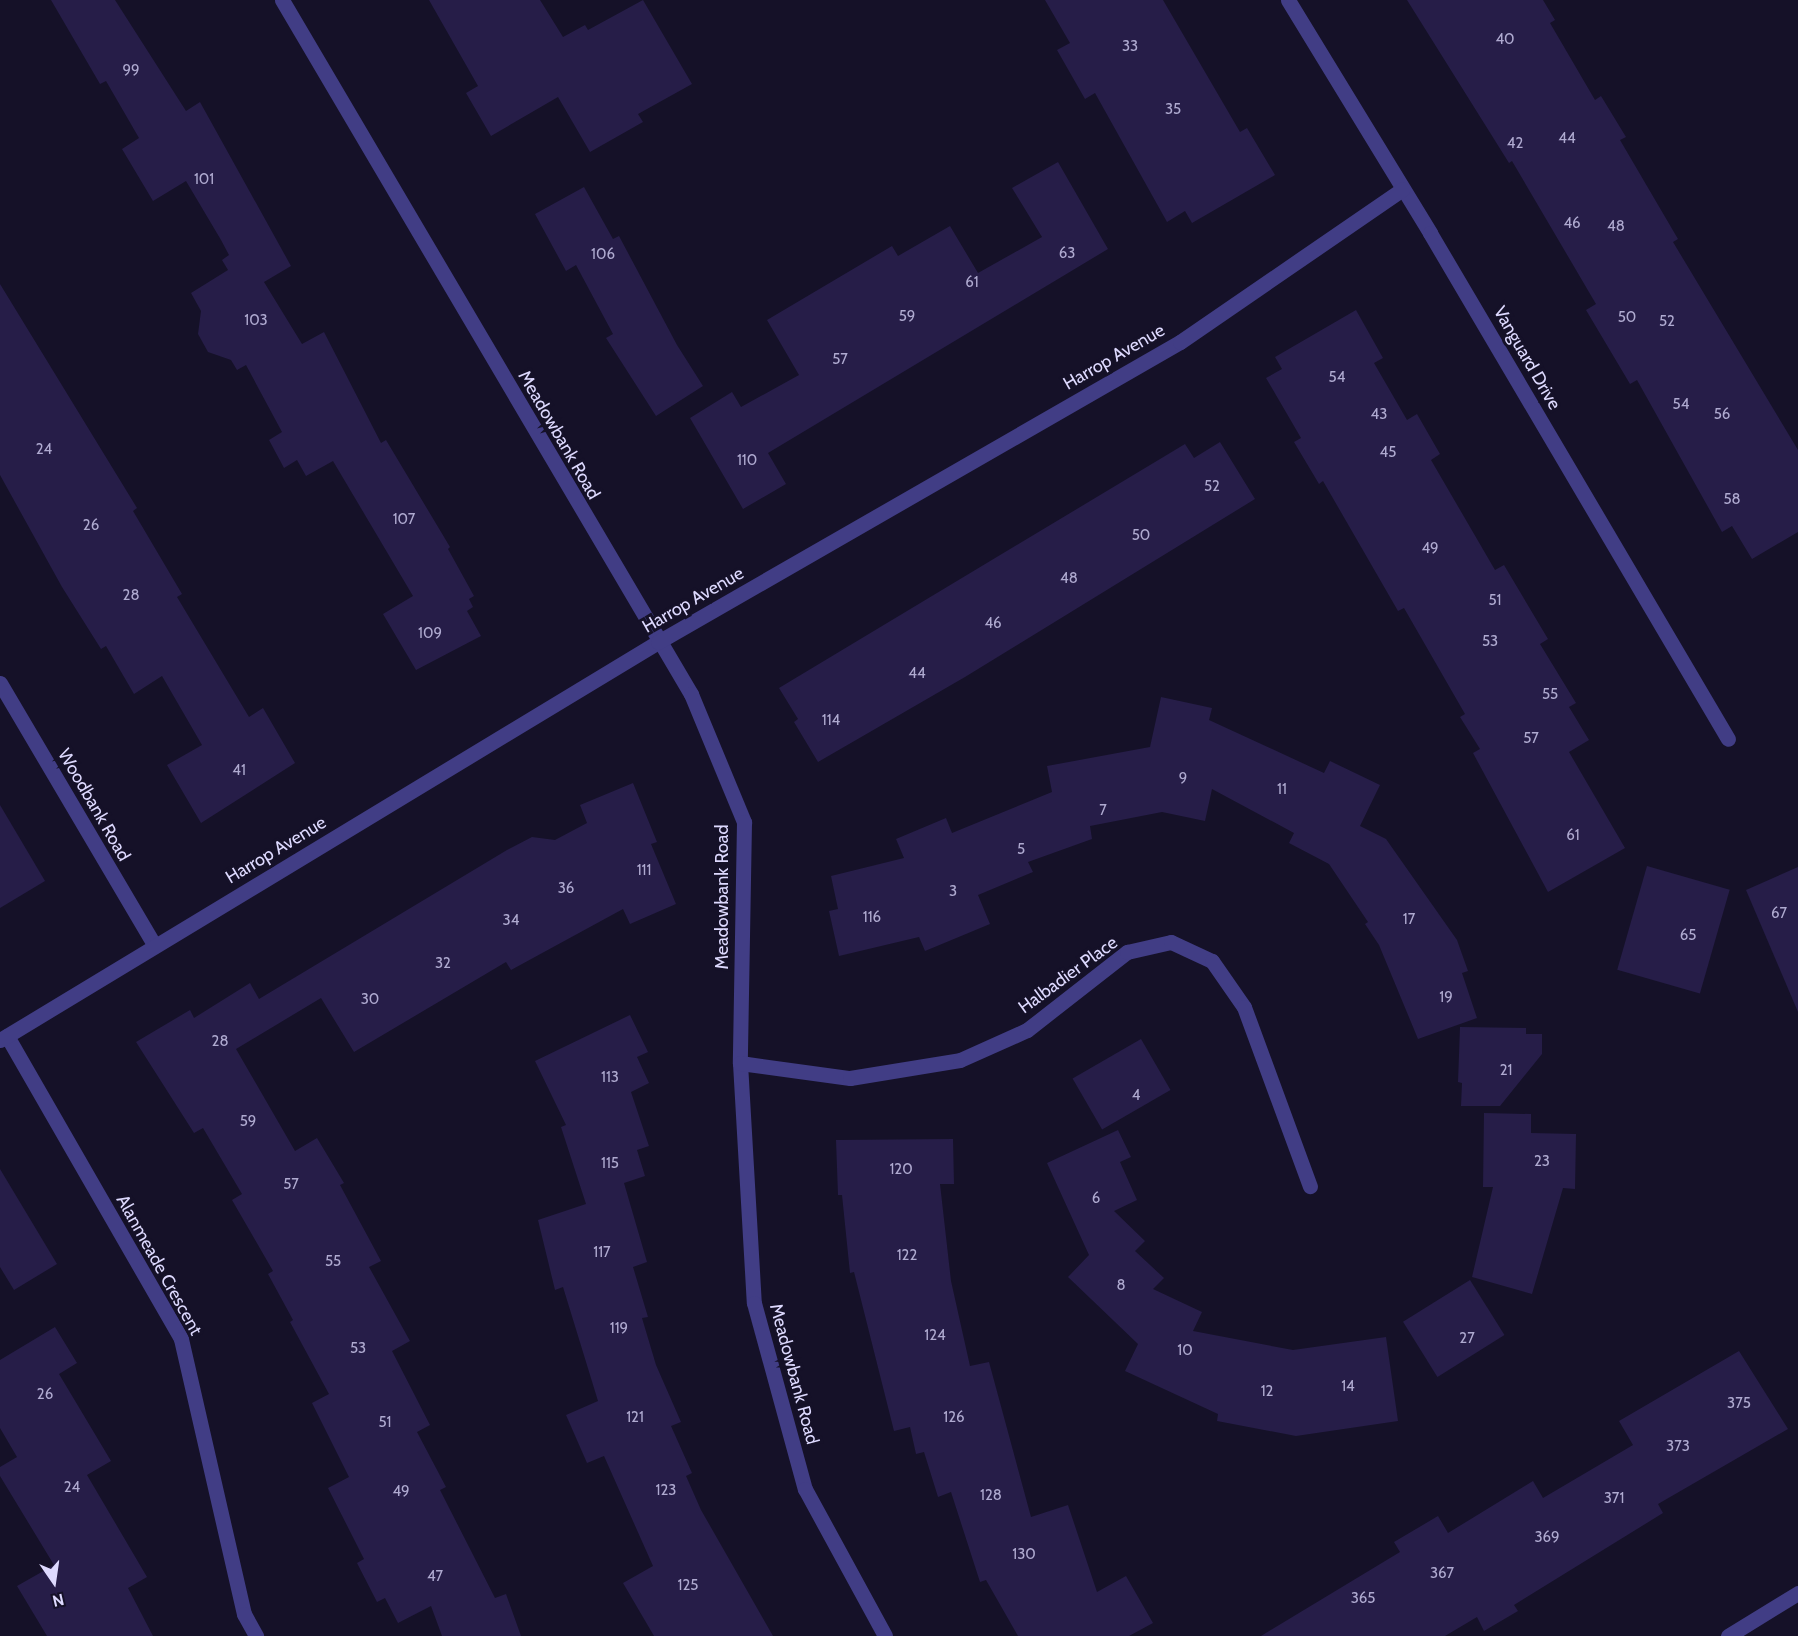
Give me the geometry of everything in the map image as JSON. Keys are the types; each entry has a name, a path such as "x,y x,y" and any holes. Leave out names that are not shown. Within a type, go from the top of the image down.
{"street":[{"name":"Meadowbank Road","path":"282,0 695,702 744,822 740,1063 754,1303 805,1489 885,1636"},
{"name":"Vanguard Drive","path":"1288,0 1403,189 1728,739"},
{"name":"Harrop Avenue","path":"3,1038 658,642 1180,342 1403,189"},
{"name":"Woodbank Road","path":"0,683 155,946"},
{"name":"Halbadier Place","path":"740,1063 850,1078 960,1060 1027,1030 1127,952 1171,942 1212,961 1244,1007 1310,1186"},
{"name":"Alanmeade Crescent","path":"3,1038 181,1340 244,1614 256,1636"},
{"path":"1728,1636 1798,1593"}],"building":[{"path":"51,0 115,0 186,111 200,102 291,266 264,282 302,344 324,332 381,443 386,440 450,547 448,549 474,596 469,599 473,607 467,611 481,636 416,670 383,614 413,596 333,461 306,476 297,460 284,468 269,440 282,432 246,365 237,370 231,360 208,352 198,334 201,311 191,293 228,270 222,260 229,255 221,240 186,181 153,201 122,149 139,138 106,81 100,84"},
{"path":"429,0 540,0 563,37 585,25 588,30 643,0 692,84 638,114 643,122 590,152 558,97 491,136 466,93 478,86"},
{"path":"1045,0 1163,0 1240,132 1247,128 1275,175 1192,223 1185,211 1167,222 1095,93 1085,99 1057,50 1070,43"},
{"path":"1407,0 1543,0 1555,20 1550,23 1595,100 1601,96 1626,137 1620,140 1678,239 1673,242 1798,450 1798,532 1752,559 1732,526 1722,532 1637,380 1630,384 1586,310 1596,304 1512,161 1509,163"},
{"path":"1058,162 1108,249 768,453 786,484 743,509 690,418 732,392 741,407 799,375 767,320 892,246 898,256 950,226 978,273 1042,237 1012,188"},
{"path":"584,187 613,239 619,236 677,345 703,386 656,416 606,338 613,334 576,265 566,271 535,214"},
{"path":"0,284 137,508 133,511 182,594 177,597 249,717 263,708 295,763 201,823 167,765 202,745 162,676 134,694 106,646 101,649 62,587 0,475"},
{"path":"1356,310 1383,358 1374,363 1407,420 1417,414 1440,454 1431,460 1495,570 1504,565 1548,639 1540,644 1576,703 1569,707 1589,740 1569,752 1625,848 1548,892 1473,753 1480,749 1460,717 1465,714 1404,608 1398,611 1323,481 1319,484 1294,442 1301,438 1266,378 1282,369 1275,357"},
{"path":"1220,442 1255,499 965,677 818,762 794,722 798,719 779,688 1185,444 1194,458"},
{"path":"1161,697 1212,708 1209,720 1324,773 1330,761 1380,785 1360,826 1386,839 1457,940 1468,971 1462,973 1477,1018 1418,1039 1379,945 1365,924 1368,922 1329,864 1289,843 1294,833 1212,789 1205,821 1162,812 1090,826 1092,839 1028,862 1033,872 978,895 990,924 925,951 919,937 839,956 829,911 838,909 831,876 904,858 896,839 946,818 952,833 1052,792 1047,766 1150,747"},
{"path":"633,783 657,842 651,844 676,904 630,924 623,909 511,970 506,962 354,1052 321,998 236,1049 295,1151 317,1138 344,1183 340,1185 381,1261 369,1267 410,1341 392,1351 430,1425 417,1432 446,1487 440,1490 495,1598 506,1594 521,1636 442,1636 431,1606 398,1623 385,1598 377,1602 357,1563 364,1559 328,1488 349,1477 312,1403 329,1394 290,1322 293,1320 268,1274 273,1271 232,1200 242,1194 203,1128 194,1133 136,1042 190,1010 194,1018 250,983 259,999 507,850 532,837 555,840 587,823 580,805"},
{"path":"0,805 45,881 0,908"},
{"path":"1647,866 1730,890 1700,994 1617,970"},
{"path":"1798,867 1798,1012 1746,890"},
{"path":"630,1015 648,1052 637,1057 649,1083 631,1092 649,1146 637,1150 645,1176 624,1183 647,1262 633,1267 648,1317 642,1318 656,1365 681,1422 671,1426 692,1473 686,1476 701,1510 773,1636 654,1636 623,1583 653,1566 604,1456 587,1463 566,1415 598,1401 563,1287 555,1290 538,1220 586,1204 561,1127 566,1125 535,1061"},
{"path":"1460,1027 1526,1028 1526,1034 1542,1034 1542,1054 1500,1106 1461,1106 1462,1083 1458,1082"},
{"path":"1141,1039 1170,1090 1102,1130 1073,1078"},
{"path":"1484,1113 1531,1114 1531,1133 1576,1134 1575,1189 1563,1188 1532,1294 1472,1277 1493,1187 1483,1187"},
{"path":"1118,1130 1131,1157 1120,1162 1137,1200 1114,1211 1145,1241 1135,1251 1164,1278 1153,1289 1202,1312 1193,1331 1293,1350 1386,1337 1398,1421 1296,1436 1217,1421 1218,1414 1125,1371 1138,1344 1068,1277 1089,1255 1047,1163"},
{"path":"953,1139 954,1184 940,1184 951,1281 970,1366 989,1362 1031,1517 1068,1505 1097,1592 1126,1576 1153,1623 1129,1636 1018,1636 986,1580 980,1582 951,1492 938,1497 924,1452 916,1454 910,1427 894,1431 854,1272 850,1273 842,1195 838,1195 836,1140"},
{"path":"0,1169 57,1264 14,1290 0,1267"},
{"path":"1470,1280 1504,1335 1437,1377 1403,1322"},
{"path":"55,1327 77,1363 59,1374 111,1461 87,1475 147,1577 128,1588 153,1636 47,1636 17,1586 54,1565 0,1476 0,1467 17,1457 0,1428 0,1360"},
{"path":"1739,1351 1788,1429 1658,1504 1663,1513 1514,1605 1518,1611 1484,1631 1477,1617 1445,1636 1261,1636 1400,1552 1394,1542 1438,1516 1448,1533 1533,1481 1543,1498 1633,1445 1619,1421"}]}
